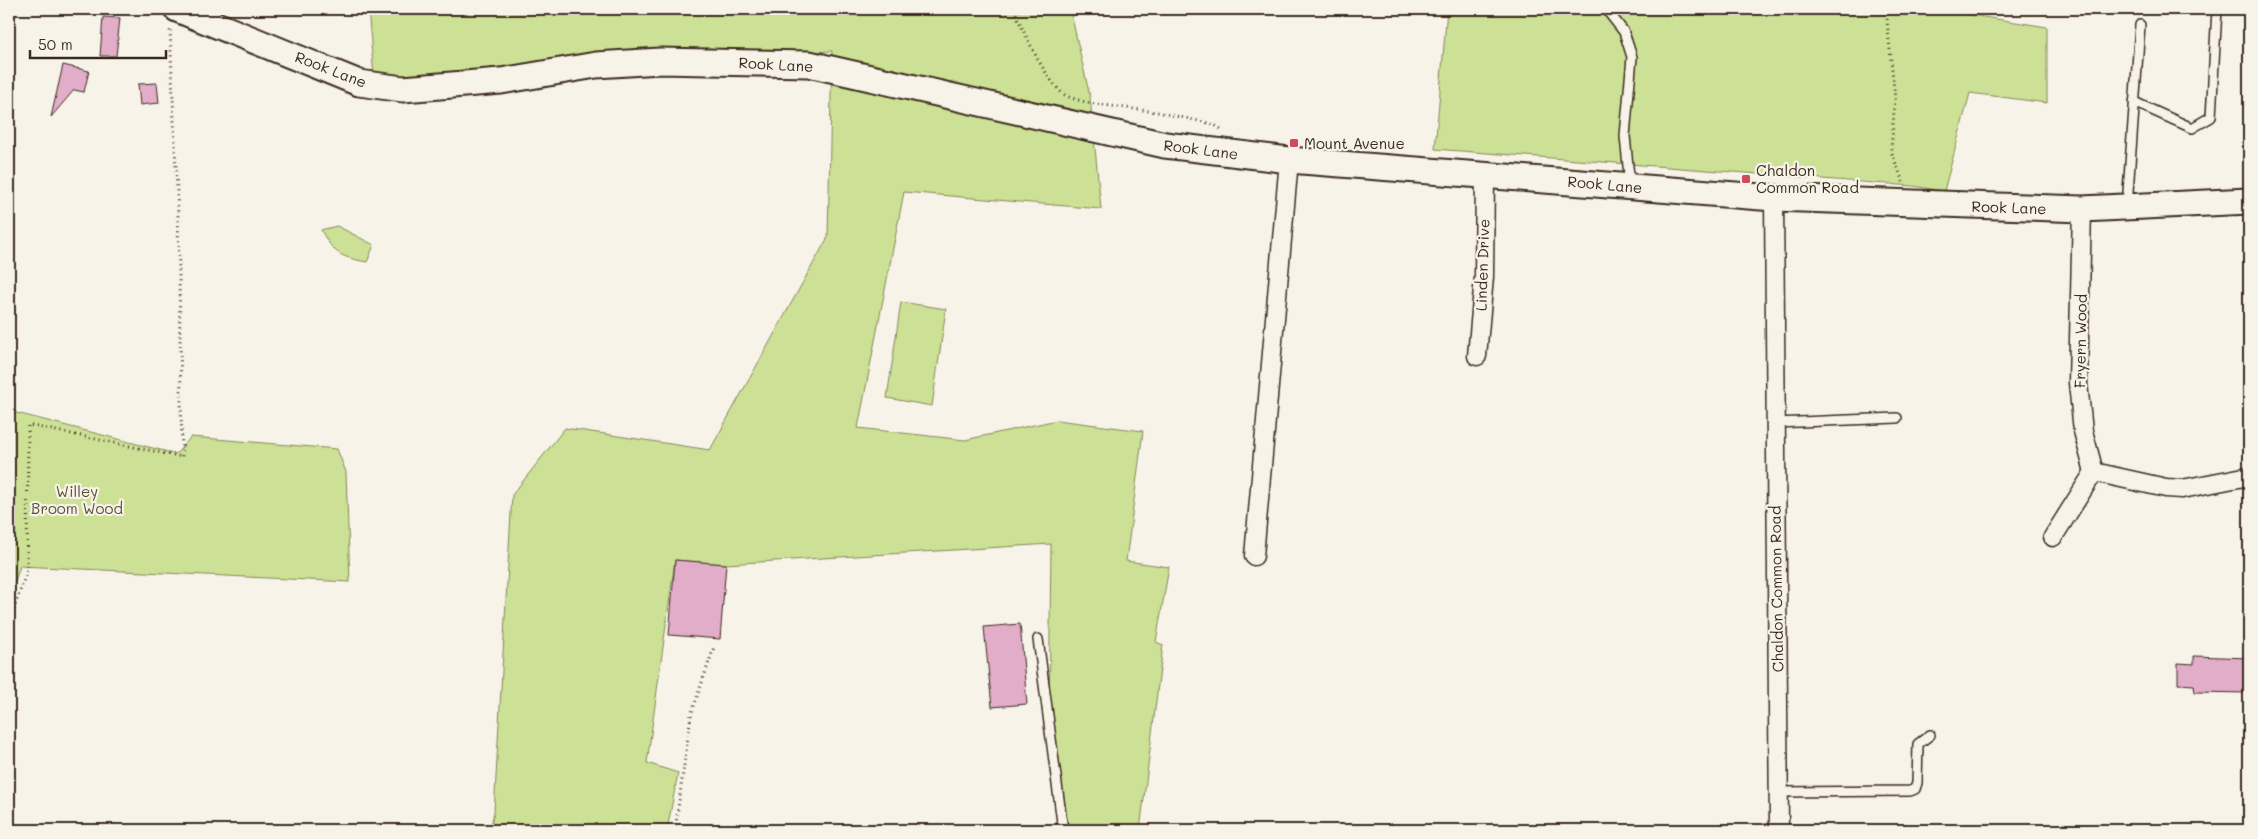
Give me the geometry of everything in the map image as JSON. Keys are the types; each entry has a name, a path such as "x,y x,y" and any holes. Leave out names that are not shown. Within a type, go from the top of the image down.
{"main road":[{"name":"Rook Lane","path":"174,16 359,83 403,89 501,81 596,65 642,62 809,64 1087,114 1165,145 1290,160 1774,198 2082,209 2249,201"}],"street":[{"path":"1254,556 1290,160"},
{"name":"Linden Drive","path":"1476,356 1484,277 1486,174"},
{"name":"Chaldon Common Road","path":"1774,198 1774,423 1779,830"},
{"name":"Fryern Wood","path":"2082,209 2078,383 2083,431 2094,472"},
{"path":"2052,537 2094,472 2166,488 2182,489 2249,476"}],"lane":[{"path":"1606,9 1624,32 1632,57 1626,136 1630,186"},
{"path":"2134,102 2192,128 2211,117 2217,9"},
{"path":"2127,207 2140,25"},
{"path":"1774,423 1897,418"},
{"path":"1038,639 1064,830"},
{"path":"1778,792 1910,791 1915,788 1917,783 1918,744 1930,735"}],"path":[{"path":"1014,9 1026,38 1052,80 1063,94 1087,114 1157,112 1213,124 1226,133 1234,153"},
{"path":"1888,9 1887,20 1895,99 1891,151 1903,182 1902,203"},
{"path":"9,624 27,570 28,425 182,457 174,16"},
{"path":"675,830 691,715 714,647"}],"green space":[{"path":"368,9 1070,9 1090,97 1101,209 904,192 858,428 965,440 1057,420 1143,431 1126,561 1169,567 1156,642 1163,645 1140,830 1063,830 1049,718 1051,544 726,564 675,560 647,763 678,773 667,830 490,830 494,812 512,495 565,428 710,450 828,237 832,51 374,77"},
{"path":"1447,9 1933,9 2047,27 2047,103 1970,93 1944,191 1913,186 1435,149"},
{"path":"337,226 374,245 367,262 344,256 334,249 321,230"},
{"path":"901,302 946,309 932,406 887,398"},
{"name":"Willey Broom Wood","path":"9,411 176,454 191,437 337,449 346,472 350,582 20,566 9,600"}],"building":[{"path":"103,17 120,18 116,56 100,56"},
{"path":"63,65 89,71 84,92 74,90 51,117"},
{"path":"157,83 159,103 140,105 138,84"},
{"path":"675,560 726,564 720,639 669,635"},
{"path":"1020,624 1027,704 992,707 984,627"},
{"path":"2194,656 2249,658 2249,693 2195,692 2194,685 2178,684 2178,663 2194,664"}],"place":[{"name":"Mount Avenue","path":"1294,143"},
{"name":"Chaldon Common Road","path":"1746,179"}]}
